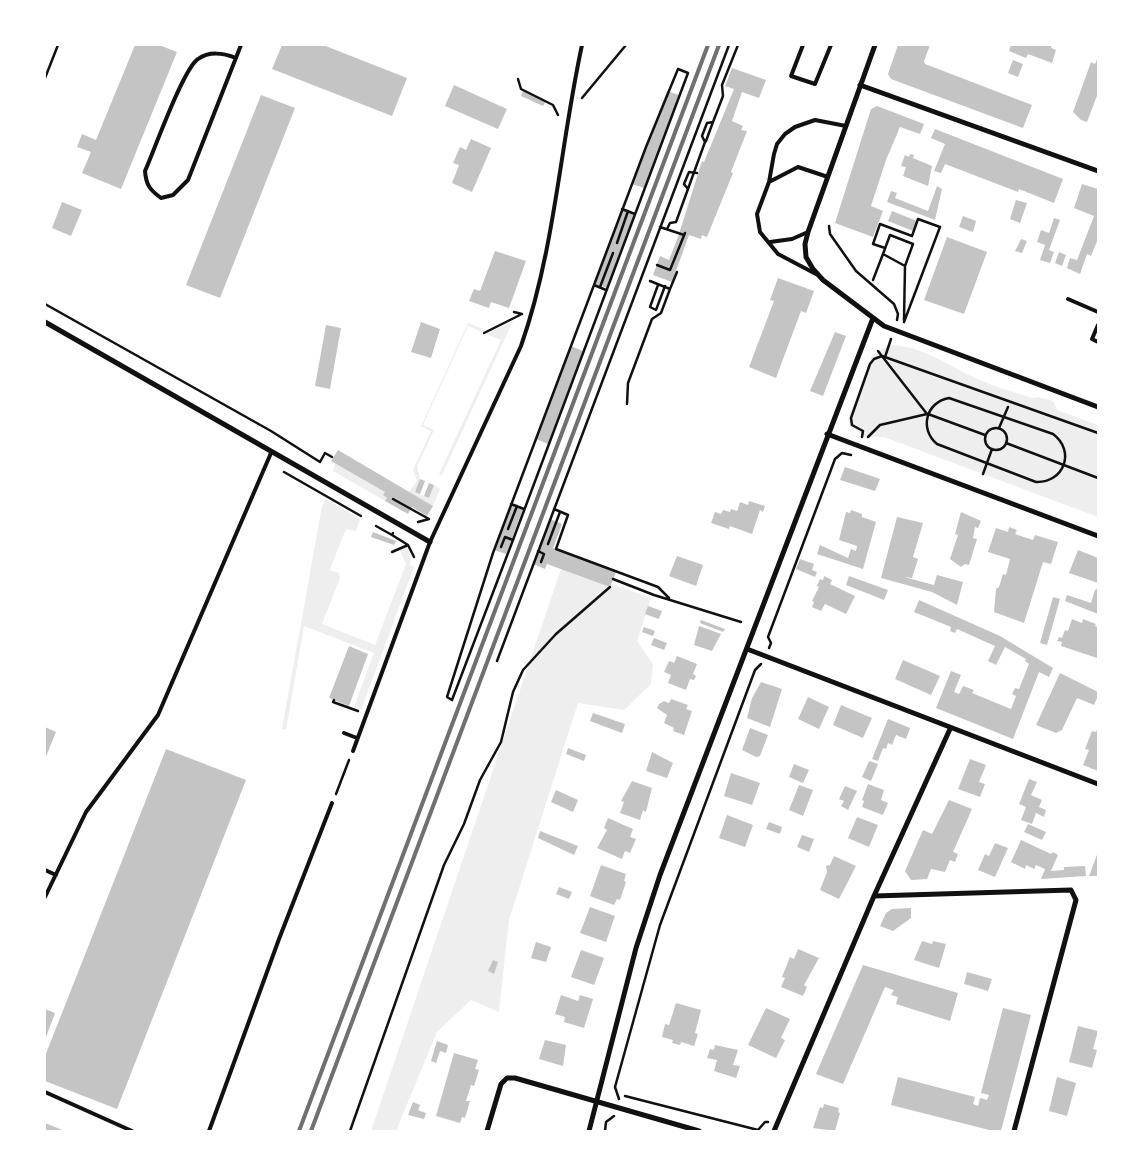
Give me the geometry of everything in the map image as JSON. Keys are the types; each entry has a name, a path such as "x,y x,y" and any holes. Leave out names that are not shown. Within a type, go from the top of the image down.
{"street":[{"path":"875,45 808,232 805,244 806,257 818,274 873,318 894,331 1098,407"},
{"path":"860,84 1098,171"},
{"path":"589,1131 595,1101 636,948 657,884 827,434 873,318"},
{"path":"45,322 430,542"},
{"path":"827,434 1098,536"},
{"path":"747,649 1098,784"},
{"path":"774,1131 874,896 950,728"},
{"path":"874,896 1071,890 1076,900 1014,1131"},
{"path":"487,1131 501,1084 507,1078 515,1078 699,1131"}],"lane":[{"path":"236,58 226,54 210,54 197,59 186,76 145,172 146,182 151,191 161,198 173,195 188,180 236,58 241,45"},
{"path":"353,751 430,542 521,346 532,314 543,273 582,45"},
{"path":"803,45 791,76 816,84 831,45"},
{"path":"818,274 783,258 760,232 757,222 758,214 769,182 777,144 789,131 815,120 846,126"},
{"path":"769,182 798,167 828,177"},
{"path":"770,242 792,239 808,232"},
{"path":"1068,299 1098,312"},
{"path":"1098,325 1092,339 1098,342"},
{"path":"45,897 86,812 158,715 271,452"},
{"path":"344,733 357,738"},
{"path":"209,1131 279,939 332,803"},
{"path":"45,870 56,875"},
{"path":"45,1092 132,1131"}],"path":[{"path":"45,78 58,45"},
{"path":"570,112 626,45"},
{"path":"497,661 729,45"},
{"path":"667,229 670,223 676,222 696,172 705,142 723,96 722,85 738,45"},
{"path":"678,69 688,73 635,214 452,700 447,698 476,602 622,209 678,69"},
{"path":"518,79 521,89 553,105 557,109 558,118"},
{"path":"705,142 702,136 707,123 713,122"},
{"path":"698,127 705,130"},
{"path":"688,189 684,184 689,172 696,172"},
{"path":"680,175 687,178"},
{"path":"622,209 635,214"},
{"path":"617,243 628,211"},
{"path":"873,280 890,235 913,244 904,266 904,322 940,227 918,219 912,236 880,224 873,244 885,248"},
{"path":"657,265 670,270 684,234 660,226"},
{"path":"829,226 830,234 856,271 897,308 898,318 885,357"},
{"path":"900,239 903,233"},
{"path":"600,287 613,254"},
{"path":"883,254 904,266"},
{"path":"627,404 628,383 652,319 661,313 677,272"},
{"path":"650,281 670,289"},
{"path":"658,284 650,307 656,310 665,286"},
{"path":"594,285 606,290"},
{"path":"45,304 271,432 320,462 325,453 332,457"},
{"path":"484,333 522,315 525,306"},
{"path":"514,312 522,315"},
{"path":"878,351 927,414 985,435"},
{"path":"868,437 880,425 927,414 938,402 950,398 1053,434 1059,438 1065,449 1064,465 1055,478 1036,482 934,442 927,428 927,414"},
{"path":"1000,428 1008,407"},
{"path":"1000,428 1005,432 1006,443 999,450 992,449 985,442 985,435 989,429 1000,428"},
{"path":"1006,443 1098,478"},
{"path":"983,474 992,449"},
{"path":"284,472 361,516"},
{"path":"393,499 428,520 432,516"},
{"path":"512,504 524,509"},
{"path":"508,529 517,506"},
{"path":"554,510 568,515 556,549 658,588 669,598"},
{"path":"548,544 560,512"},
{"path":"413,521 418,513"},
{"path":"376,526 393,533 408,545 413,554 414,562"},
{"path":"500,535 512,540"},
{"path":"501,547 505,537"},
{"path":"392,552 408,545"},
{"path":"538,552 544,554 541,562"},
{"path":"613,579 654,595 669,598 741,622"},
{"path":"350,1131 444,865 464,824 480,780 501,742 513,692 523,670 556,634 610,587"},
{"path":"334,700 333,702 366,714"},
{"path":"332,803 353,751"},
{"path":"625,1096 758,1130 765,1122 777,1125"}],"shaded area":[{"path":"513,321 442,475 439,474 501,340 486,334"},
{"path":"468,323 483,329 480,331 468,326 423,425 434,430 417,466 420,479 415,492 429,498 434,485 440,489 433,506 409,492 417,481 413,470 431,431 421,426"},
{"path":"890,345 912,348 923,352 973,377 1003,389 1033,398 1039,397 1053,401 1057,410 1098,425 1098,517 884,437 868,437 850,427 848,419 872,355"},
{"path":"335,463 385,492 383,495 387,498 385,501 333,471"},
{"path":"326,499 360,519 356,531 346,529 332,564 330,570 339,573 340,578 322,624 375,645 406,564 400,550 407,547 411,557 410,565 414,567 361,710 354,707 374,653 304,626 286,730 282,729 322,506"},
{"path":"562,566 651,598 637,641 653,664 651,684 624,710 578,703 509,920 499,1012 471,1000 437,1032 396,1131 371,1131"}],"building":[{"path":"135,45 159,45 177,52 121,189 82,173 91,152 77,147 82,134 96,140"},
{"path":"282,45 323,45 407,78 392,116 272,69"},
{"path":"898,45 930,45 924,61 925,64 1032,105 1023,128 891,79 888,74"},
{"path":"1011,45 1052,45 1051,48 1056,50 1052,63 1028,54 1026,58 1009,51"},
{"path":"1098,57 1098,93 1087,122 1081,120 1073,112 1091,62 1095,64"},
{"path":"1013,60 1023,64 1018,77 1008,73"},
{"path":"732,68 766,80 759,98 742,92 732,121 743,126 741,130 747,131 731,172 733,173 707,237 702,235 701,239 689,235 672,282 653,275 660,256 669,260 678,237 702,161 704,162 734,89 725,86"},
{"path":"454,85 507,109 498,129 445,106"},
{"path":"523,91 546,101 543,106 521,96"},
{"path":"667,91 679,95 644,188 632,184"},
{"path":"261,95 295,108 220,298 186,285"},
{"path":"877,106 924,124 920,134 900,127 886,160 871,206 883,211 873,237 835,223 871,109"},
{"path":"935,129 1063,179 1054,203 1019,189 1018,192 945,164 941,173 934,171 945,144 931,138"},
{"path":"471,139 491,148 472,192 452,183 459,165 453,163 460,147 466,150"},
{"path":"910,154 914,155 913,158 932,166 928,186 903,176 906,167 901,166 905,155 909,157"},
{"path":"1082,184 1098,189 1098,239 1091,256 1087,254 1080,274 1067,268 1070,258 1077,260 1094,216 1074,208"},
{"path":"937,186 942,189 935,220 887,202 891,191 897,193 895,198 928,211"},
{"path":"1016,200 1027,203 1020,223 1010,219"},
{"path":"62,202 82,210 71,236 52,228"},
{"path":"623,210 635,214 607,288 595,284"},
{"path":"892,211 917,221 913,231 888,221"},
{"path":"963,216 976,221 973,232 959,227"},
{"path":"1054,218 1060,220 1049,250 1054,252 1050,263 1040,260 1045,245 1037,242 1041,230 1049,233"},
{"path":"947,237 987,252 964,314 924,300"},
{"path":"1021,239 1027,241 1022,253 1015,251"},
{"path":"495,251 526,261 509,308 491,302 489,308 469,301 474,289 480,291"},
{"path":"1059,252 1066,255 1062,266 1055,263"},
{"path":"778,278 814,291 806,313 801,311 776,378 749,367 774,301 770,300"},
{"path":"421,322 440,329 431,358 411,352"},
{"path":"326,325 341,328 330,389 315,386"},
{"path":"835,332 846,336 823,396 810,391"},
{"path":"571,346 583,351 548,444 536,439"},
{"path":"338,450 433,506 427,516 412,507 408,514 385,501 387,498 383,495 385,492 331,461"},
{"path":"845,467 880,479 875,491 840,480"},
{"path":"420,479 425,481 420,494 415,492"},
{"path":"429,483 434,485 429,498 424,496"},
{"path":"749,501 765,506 763,512 760,510 752,534 730,526 729,529 711,523 715,512 721,514 723,510 730,512 731,509 737,511 740,502 748,505"},
{"path":"512,505 523,509 506,554 494,550"},
{"path":"851,510 862,514 862,517 876,522 863,569 817,554 820,545 848,558 851,549 856,551 857,546 839,540 846,512 850,513"},
{"path":"961,512 981,521 978,528 975,527 973,538 977,539 969,565 965,564 961,567 950,559 958,535 955,534"},
{"path":"897,517 923,523 913,557 918,559 912,578 904,577 934,585 937,575 963,582 957,605 932,592 881,578"},
{"path":"550,519 562,524 553,548 616,572 610,587 547,564 545,569 533,564"},
{"path":"1009,527 1017,530 1015,534 1033,540 1035,535 1058,542 1051,564 1043,562 1024,623 994,612 996,589 999,587 1003,574 1006,575 1010,559 988,552 996,528 1008,532"},
{"path":"373,532 396,541 394,545 371,537"},
{"path":"1078,550 1098,558 1098,583 1069,573"},
{"path":"677,556 703,565 696,586 669,576"},
{"path":"800,559 814,564 812,570 817,572 815,577 796,569"},
{"path":"824,576 832,580 830,584 855,596 846,614 825,604 821,611 812,607 814,602 812,601 819,587 817,586 820,579 823,580"},
{"path":"849,576 888,590 884,600 846,585"},
{"path":"1098,588 1098,614 1065,601 1067,595 1091,603 1095,590"},
{"path":"1053,597 1060,599 1047,645 1040,643"},
{"path":"919,600 1000,636 1053,668 1049,677 1039,672 1013,739 936,708 951,671 961,675 954,692 959,694 963,686 974,690 972,693 1011,709 1016,696 1012,694 1015,688 1019,689 1029,664 1025,661 1026,659 1005,647 996,665 988,661 995,646 957,629 955,633 950,631 951,627 914,612"},
{"path":"648,606 662,611 659,619 645,614"},
{"path":"1072,619 1082,623 1083,619 1096,624 1095,626 1098,627 1097,658 1061,646 1062,642 1057,641 1059,637 1062,638 1065,630 1068,631"},
{"path":"701,620 725,629 723,632 700,623"},
{"path":"699,626 721,634 712,651 694,645"},
{"path":"644,627 655,631 653,636 642,632"},
{"path":"654,638 667,643 664,650 651,645"},
{"path":"349,646 368,654 349,706 329,698"},
{"path":"677,656 697,664 693,674 696,676 694,680 690,679 686,690 668,683 671,675 664,672 669,661 674,663"},
{"path":"903,660 940,676 931,695 895,679"},
{"path":"1060,673 1098,692 1098,696 1094,705 1077,698 1062,730 1056,733 1036,725"},
{"path":"761,682 782,689 770,727 747,718 752,698"},
{"path":"808,697 829,707 819,729 798,719"},
{"path":"671,699 688,705 686,709 692,711 684,735 673,731 674,728 664,723 667,715 657,708 664,701 669,703"},
{"path":"841,705 872,718 863,738 833,725"},
{"path":"593,713 625,724 622,733 590,721"},
{"path":"888,719 910,728 906,739 896,735 892,745 888,743 886,749 883,748 878,761 872,759"},
{"path":"45,727 56,732 45,759"},
{"path":"1098,727 1098,771 1083,765 1089,750 1085,749 1092,731 1096,732"},
{"path":"750,728 768,735 760,756 756,757 742,750"},
{"path":"568,748 586,755 584,761 566,754"},
{"path":"166,749 246,780 117,1109 45,1081 45,1056"},
{"path":"652,752 673,763 667,778 646,771"},
{"path":"970,759 986,765 979,782 985,784 980,797 958,789"},
{"path":"869,761 878,764 871,781 862,777"},
{"path":"794,764 809,770 803,783 789,777"},
{"path":"731,773 760,783 752,805 724,796"},
{"path":"1029,779 1037,782 1031,795 1042,800 1039,807 1046,810 1044,817 1036,813 1032,824 1021,820 1026,807 1019,804"},
{"path":"632,781 652,788 646,812 643,810 640,820 620,813 624,802 621,801"},
{"path":"868,784 884,790 881,800 888,803 883,815 862,807 864,801 862,800"},
{"path":"799,785 813,790 803,816 789,810"},
{"path":"845,786 857,791 848,810 841,806 844,801 839,799"},
{"path":"556,790 578,800 573,812 551,802"},
{"path":"949,800 972,809 953,852 958,854 955,862 950,860 945,872 931,869 927,879 911,880 905,871 923,830 932,834"},
{"path":"727,815 753,825 745,847 719,838"},
{"path":"857,817 878,825 869,847 848,838"},
{"path":"608,818 633,829 630,837 636,839 630,853 625,851 622,859 597,848 607,830 604,828"},
{"path":"769,822 782,827 780,834 766,829"},
{"path":"1028,824 1046,832 1042,840 1024,832"},
{"path":"540,831 578,846 574,855 538,838"},
{"path":"802,835 814,839 809,852 797,847"},
{"path":"1021,840 1051,854 1053,852 1058,855 1051,871 1064,870 1064,867 1085,866 1086,876 1041,879 1045,869 1036,865 1034,869 1026,865 1025,869 1011,862"},
{"path":"995,843 1008,848 995,877 978,870 985,854 989,856"},
{"path":"1098,852 1098,876 1089,876"},
{"path":"834,856 856,866 839,899 820,890 827,872 826,866 830,865"},
{"path":"601,865 626,874 624,881 626,882 620,900 617,899 614,905 590,896"},
{"path":"559,887 572,892 569,899 556,894"},
{"path":"590,907 615,916 606,942 580,933"},
{"path":"911,908 911,918 893,931 880,926 886,913 892,909"},
{"path":"922,941 932,944 933,941 946,944 939,968 914,960"},
{"path":"536,942 551,947 546,962 531,958"},
{"path":"798,949 819,958 804,985 807,987 803,996 781,987 785,978 782,977 790,957 794,959"},
{"path":"581,950 604,958 594,985 571,977"},
{"path":"493,960 498,962 494,974 488,971"},
{"path":"863,965 958,993 950,1021 896,1004 898,997 891,995 894,990 885,987 843,1084 816,1074"},
{"path":"967,972 992,979 988,991 964,984"},
{"path":"561,995 578,1001 580,995 593,999 584,1028 564,1022 565,1017 555,1014"},
{"path":"676,1003 701,1010 695,1033 698,1034 694,1046 681,1042 680,1045 672,1043 673,1040 662,1037 665,1024 669,1025"},
{"path":"766,1008 790,1019 781,1038 785,1040 776,1058 748,1045"},
{"path":"1003,1008 1031,1015 1001,1131 993,1131 891,1105 898,1077 975,1097 973,1104 978,1106 980,1098 987,1100 989,1095 981,1093"},
{"path":"45,1009 55,1013 45,1040"},
{"path":"1078,1026 1098,1031 1093,1049 1097,1050 1092,1068 1069,1062"},
{"path":"545,1040 566,1045 563,1066 539,1059"},
{"path":"437,1041 448,1045 446,1053 440,1051 436,1063 431,1061"},
{"path":"715,1045 738,1050 733,1065 740,1066 736,1078 714,1071 717,1060 707,1058 710,1049 714,1050"},
{"path":"454,1053 478,1060 475,1069 479,1070 474,1086 471,1085 466,1101 470,1101 465,1118 462,1117 460,1123 436,1116"},
{"path":"1057,1077 1076,1083 1067,1116 1049,1111"},
{"path":"413,1102 420,1105 418,1110 426,1113 424,1119 408,1115"},
{"path":"824,1104 839,1108 838,1112 840,1113 835,1131 813,1128 820,1107 823,1108"},
{"path":"45,1123 65,1131 45,1131"}],"railway":[{"path":"299,1131 708,45"},
{"path":"311,1131 719,45"}]}
